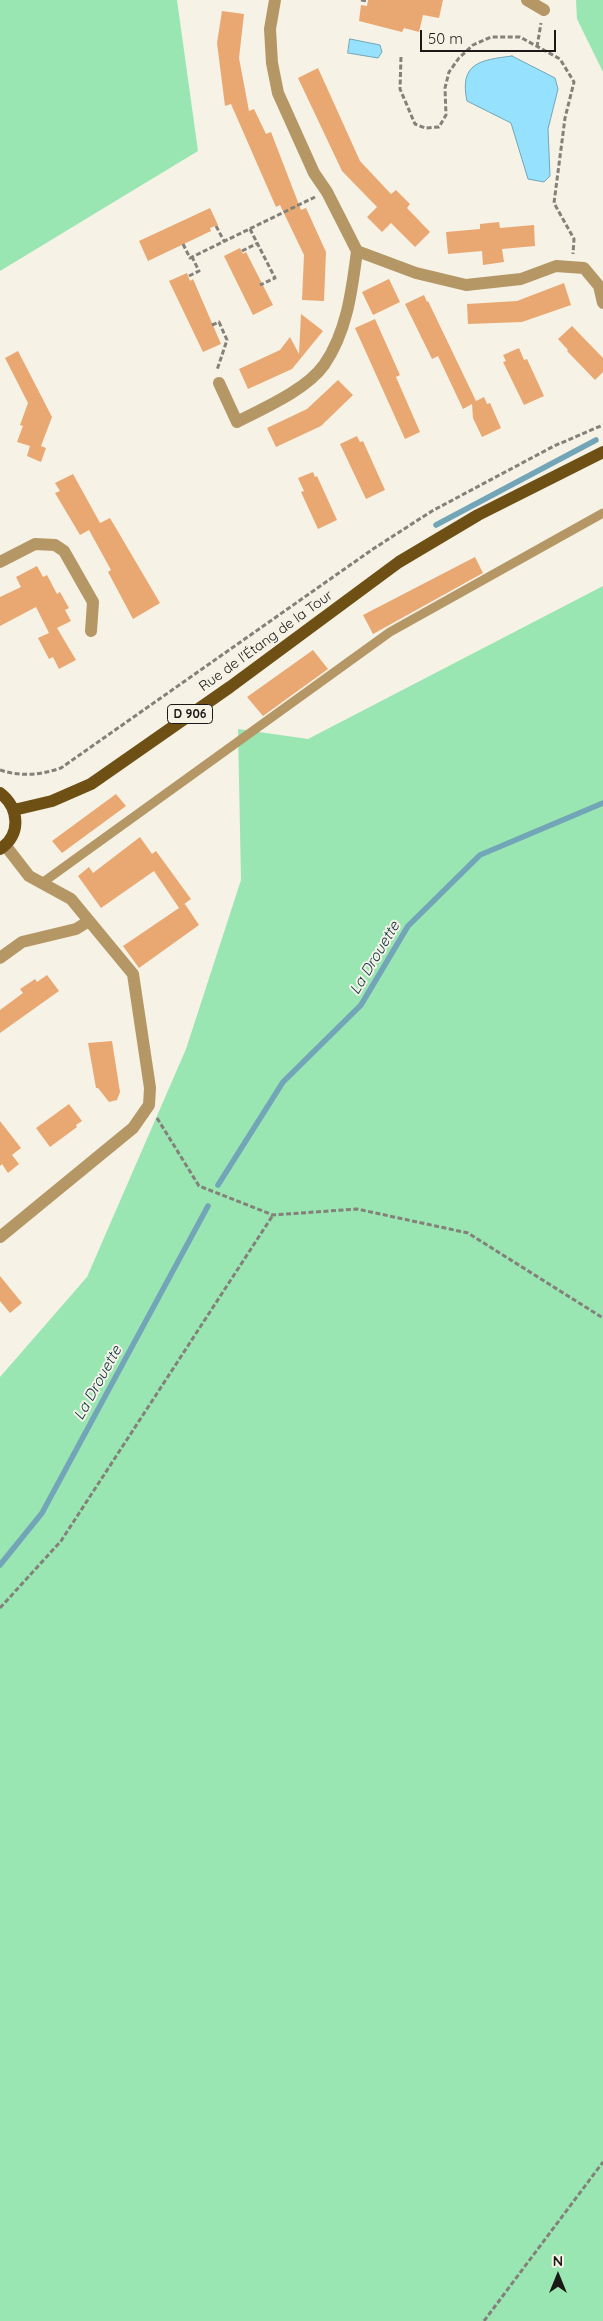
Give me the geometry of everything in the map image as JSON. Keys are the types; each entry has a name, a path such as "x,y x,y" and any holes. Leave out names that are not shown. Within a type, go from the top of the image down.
{"main road":[{"name":"Rue de l'Étang de la Tour","path":"14,810 52,801 91,784 230,686 399,562 478,515 603,452"},
{"path":"0,793 9,800 14,810 15,829 3,847"}],"street":[{"path":"219,383 237,422 300,387 324,366 340,333 350,300 356,251 327,192 314,173 278,93 272,64 270,29 275,0"},
{"path":"527,0 544,10"},
{"path":"356,251 416,273 466,286 521,279 556,266 584,268 599,286 603,304"},
{"path":"0,562 35,544 55,545 64,551 93,602 91,631"},
{"path":"0,1237 134,1128 149,1104 150,1088 134,974 71,900 29,876 3,847"},
{"path":"0,958 22,942 76,929 89,921"}],"lane":[{"path":"42,883 390,632 603,512"}],"path":[{"path":"361,0 368,1"},
{"path":"537,47 544,10"},
{"path":"401,57 400,90 415,124 425,128 439,127 446,116 444,88 448,72 472,45 491,36 520,38 560,59 574,82 565,118 554,203 574,240 572,267"},
{"path":"192,257 327,192"},
{"path":"216,226 224,241"},
{"path":"250,229 275,278 260,285"},
{"path":"242,251 258,243"},
{"path":"183,244 199,271 189,276"},
{"path":"212,325 219,322 227,340 217,373 219,383"},
{"path":"0,770 32,775 61,768 373,549 432,511 554,446 603,425"},
{"path":"149,1104 199,1186 273,1215 357,1209 468,1233 603,1318"},
{"path":"0,1608 61,1541 273,1215"},
{"path":"484,2321 603,2162"}],"green space":[{"path":"0,0 177,0 198,151 0,271"},
{"path":"576,0 603,0 603,72 577,19"},
{"path":"603,586 603,2321 0,2321 0,1377 87,1277 186,1049 241,880 238,729 308,739"}],"water":[{"path":"350,39 380,45 382,52 378,58 348,53"},
{"path":"512,56 555,78 558,89 548,129 550,176 544,182 528,179 511,123 467,101 466,78 474,66 490,59"}],"building":[{"path":"368,0 443,0 439,18 423,15 419,32 404,28 402,32 359,21 361,5 367,6"},
{"path":"222,11 244,14 239,58 249,111 254,109 266,134 271,132 301,210 306,208 326,252 324,301 302,300 304,255 280,205 276,207 231,104 225,106 217,43"},
{"path":"318,68 360,161 391,194 396,190 410,204 407,208 430,232 415,247 391,223 382,232 367,217 377,207 342,171 298,78"},
{"path":"210,208 218,225 210,228 211,231 148,261 139,241"},
{"path":"499,222 500,228 534,225 535,246 502,249 504,262 483,265 482,251 448,254 446,232 480,229 480,224"},
{"path":"240,248 243,254 246,252 273,305 253,315 224,256"},
{"path":"187,273 190,281 193,279 221,344 203,352 169,281"},
{"path":"389,279 400,302 373,315 362,292"},
{"path":"564,283 571,305 522,322 468,324 467,304 517,301"},
{"path":"424,295 476,401 484,397 487,404 490,403 501,428 482,437 473,418 472,404 463,409 438,356 432,359 405,304"},
{"path":"301,314 323,331 292,369 248,389 239,369 280,350 290,337 299,354"},
{"path":"375,319 400,375 396,377 420,432 405,439 355,328"},
{"path":"572,326 603,358 603,372 595,380 558,339"},
{"path":"519,348 524,360 527,359 544,396 524,405 503,362 506,361 503,355"},
{"path":"18,351 52,417 41,446 46,448 41,462 27,456 30,446 17,442 23,426 20,425 28,403 5,358"},
{"path":"338,380 353,395 321,426 276,447 267,428 307,409"},
{"path":"357,436 360,442 363,441 385,490 366,499 340,444"},
{"path":"313,472 315,477 317,476 337,520 318,529 301,492 304,491 298,478"},
{"path":"73,474 100,523 110,518 160,603 133,619 108,572 111,570 89,530 80,535 55,493 60,491 55,483"},
{"path":"475,557 483,573 373,634 363,615"},
{"path":"37,566 43,577 47,575 57,594 60,592 69,608 65,610 71,621 57,628 76,660 59,669 53,657 49,659 38,638 49,633 36,607 0,626 0,597 21,587 16,577"},
{"path":"313,650 328,669 263,716 247,697"},
{"path":"116,794 126,806 62,853 52,841"},
{"path":"140,837 152,854 156,851 191,899 183,905 185,904 199,925 139,968 123,946 179,908 154,871 101,908 78,876 89,867 93,873"},
{"path":"47,975 59,991 0,1033 0,1010 23,993 20,989 35,979 37,982"},
{"path":"112,1041 120,1092 117,1100 109,1102 96,1088 88,1043"},
{"path":"69,1104 82,1121 76,1125 77,1127 50,1147 36,1128"},
{"path":"0,1121 21,1148 12,1155 19,1164 8,1173 2,1164 0,1166"},
{"path":"0,1276 22,1303 10,1313 0,1301"}],"waterway":[{"path":"436,525 596,440"},
{"name":"La Drouette","path":"218,1185 283,1082 361,1005 408,926 480,855 603,803"},
{"name":"La Drouette","path":"0,1565 42,1513 208,1206"}]}
